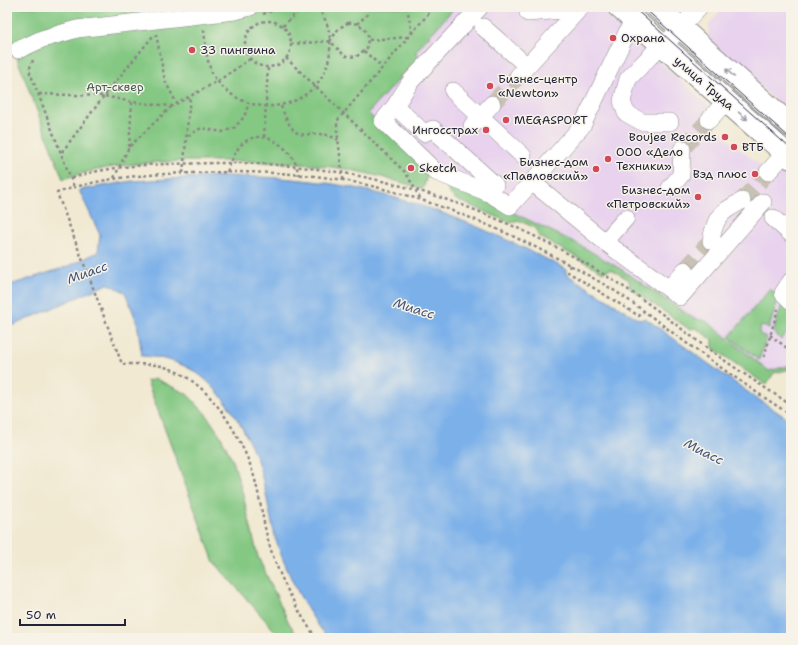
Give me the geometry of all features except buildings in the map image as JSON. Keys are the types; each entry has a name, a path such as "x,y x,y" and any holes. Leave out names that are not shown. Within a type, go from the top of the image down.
{"main road":[{"name":"улица Труда","path":"658,7 791,126"},
{"name":"улица Труда","path":"626,13 725,102 788,155"}],"street":[{"path":"480,7 411,81 395,106 383,121 436,172 489,193 510,206 582,126 626,13"},
{"path":"528,14 562,10 564,7"},
{"path":"483,27 523,71 581,7"},
{"path":"670,122 642,122 626,113 622,101 628,79 680,28 699,7"},
{"path":"18,50 42,38 77,29 227,12 254,12"},
{"path":"453,91 476,121 523,156"},
{"path":"709,120 725,102"},
{"path":"476,121 492,104"},
{"path":"395,106 424,133 433,129 495,185 489,193"},
{"path":"670,188 681,175 682,149"},
{"path":"768,172 788,155"},
{"path":"532,182 605,242 680,297 763,202"},
{"path":"711,241 714,223 728,208 742,201"},
{"path":"605,242 626,218"},
{"path":"773,218 791,234"},
{"path":"669,289 685,270"}],"path":[{"path":"254,12 284,7"},
{"path":"283,26 302,7"},
{"path":"197,28 204,27 206,52 210,67 218,82 233,95 250,103 266,106 281,106 298,100 314,86 327,68 330,42 329,30 318,7"},
{"path":"357,24 368,14 370,7"},
{"path":"407,7 412,34"},
{"path":"344,180 338,140 338,121 342,113 434,7"},
{"path":"266,21 278,23 283,26 288,31 291,44 286,58 281,63 268,67 255,63 250,59 245,45 248,32 253,26 266,21"},
{"path":"348,23 357,24 366,32 369,40 364,51 356,56 348,57 340,53 330,42 342,26 348,23"},
{"path":"148,34 162,32"},
{"path":"62,152 104,96 155,33"},
{"path":"155,33 166,81 177,104"},
{"path":"369,40 408,37"},
{"path":"291,44 330,42"},
{"path":"364,51 382,67"},
{"path":"34,56 29,70 62,152 74,187"},
{"path":"286,58 406,173 422,200"},
{"path":"114,178 129,147 172,106 218,82 250,59"},
{"path":"264,137 268,67"},
{"path":"39,94 104,96 132,102 172,106"},
{"path":"183,173 188,136 190,97"},
{"path":"129,147 132,102"},
{"path":"188,136 201,128 222,132 234,128 244,117 250,103"},
{"path":"281,106 285,119 294,132 302,135 325,134 338,140"},
{"path":"227,172 232,158 244,141 254,137 264,137 270,139 290,153 299,175"},
{"path":"270,139 270,144"},
{"path":"72,178 119,168 230,163 296,166 342,172 415,189 483,213 538,239 581,262 627,289 791,405"},
{"path":"316,638 300,615 270,547 251,467 229,422 210,397 187,378 156,366 122,364 57,193 74,187 114,178 183,173 227,172 299,175 344,180 422,200 473,219 570,266 611,289 644,311 763,398 791,415"},
{"path":"570,266 568,272 639,316 644,311"},
{"path":"764,357 770,334 788,292"},
{"path":"770,334 791,351"}],"shaded area":[{"path":"455,7 598,7 709,106 703,115 730,141 762,167 779,167 791,177 791,365 769,371 706,321 693,318 619,268 576,243 464,189 426,176 368,113 406,71 411,69 416,51"},
{"path":"723,7 791,7 791,116 709,39 709,25"}],"green space":[{"name":"Арт-сквер","path":"7,7 455,7 416,51 419,59 411,69 406,71 368,113 429,172 576,243 619,268 693,318 706,321 769,371 791,365 791,369 774,373 766,385 713,348 713,340 696,328 689,329 630,288 629,280 611,269 603,272 538,236 537,229 518,220 511,223 455,199 447,190 449,184 427,176 423,189 395,180 346,169 275,162 204,161 133,164 97,170 63,179 8,35"},
{"path":"770,289 779,297 769,328 761,326 759,334 767,337 759,360 729,337"},
{"path":"783,301 791,308 791,329 781,339 773,332"},
{"path":"156,379 187,394 205,413 220,435 233,461 258,557 289,623 299,638 281,638 214,562 147,381"}],"water":[{"name":"Миасс","path":"224,176 293,179 338,185 373,192 406,201 471,224 566,269 566,274 640,320 645,318 752,395 791,421 791,638 329,638 313,618 298,592 285,564 276,540 263,482 254,451 234,414 216,390 197,373 171,361 142,356 137,322 125,292 108,284 7,328 7,286 69,266 98,252 100,235 79,190 132,181"}],"tunnel":[{"path":"492,104 518,76"},
{"path":"682,149 709,120"},
{"path":"742,201 768,172"},
{"path":"685,270 711,241"}],"tram line":[{"path":"633,7 791,149"},
{"path":"643,7 791,139"}],"place":[{"name":"Охрана","path":"613,38"},
{"name":"33 пингвина","path":"192,50"},
{"name":"Бизнес-центр «Newton»","path":"490,86"},
{"name":"MEGASPORT","path":"506,120"},
{"name":"Ингосстрах","path":"486,130"},
{"name":"Boujee Records","path":"725,137"},
{"name":"ВТБ","path":"734,147"},
{"name":"ООО «Дело Техники»","path":"608,159"},
{"name":"Sketch","path":"411,168"},
{"name":"Бизнес-дом «Павловский»","path":"596,169"},
{"name":"Вэд плюс","path":"755,174"},
{"name":"Бизнес-дом «Петровский»","path":"698,197"}]}
